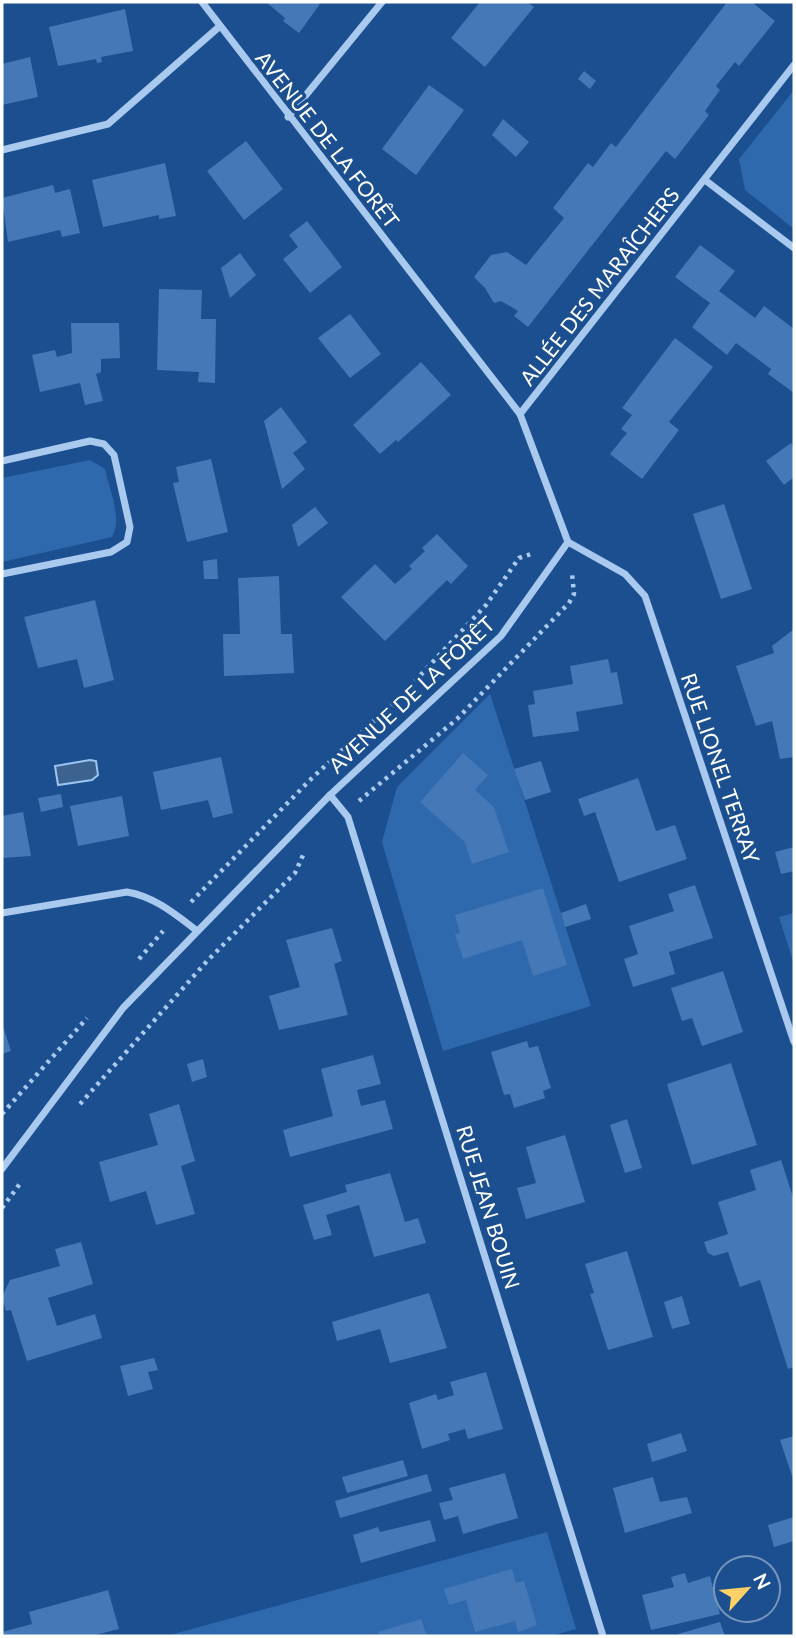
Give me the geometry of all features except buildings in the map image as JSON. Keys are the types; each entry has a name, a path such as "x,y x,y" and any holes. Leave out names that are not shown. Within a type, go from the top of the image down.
{"street":[{"name":"AVENUE DE LA FORÊT","path":"2,1169 123,1007 330,795 501,636 568,542 520,414 288,117 202,2"},
{"path":"288,117 382,2"},
{"path":"2,150 108,124 220,26"},
{"name":"ALLÉE DES MARAÎCHERS","path":"520,414 794,65"},
{"name":"ALLÉE DES MARAÎCHERS","path":"705,180 794,248"},
{"path":"2,461 90,441 104,444 114,455 130,527 127,542 111,552 2,574"},
{"name":"RUE LIONEL TERRAY","path":"568,542 625,574 645,596 794,1042"},
{"name":"RUE JEAN BOUIN","path":"330,795 346,813 603,1636"},
{"path":"2,914 127,892 139,894 196,930"}],"path":[{"path":"346,813 457,719 569,603 574,594 568,542"},
{"path":"76,1108 208,960 295,873 304,853 313,845"},
{"path":"2,1208 27,1175"}],"shaded area":[{"path":"794,90 794,229 745,190 739,159"},
{"path":"90,460 105,469 116,513 112,537 2,562 2,478"},
{"path":"490,694 591,1006 443,1051 382,842 397,787"},
{"path":"96,761 98,775 92,780 58,785 55,766"},
{"path":"794,913 794,964 779,917"},
{"path":"547,1532 576,1629 550,1636 166,1636"}]}
